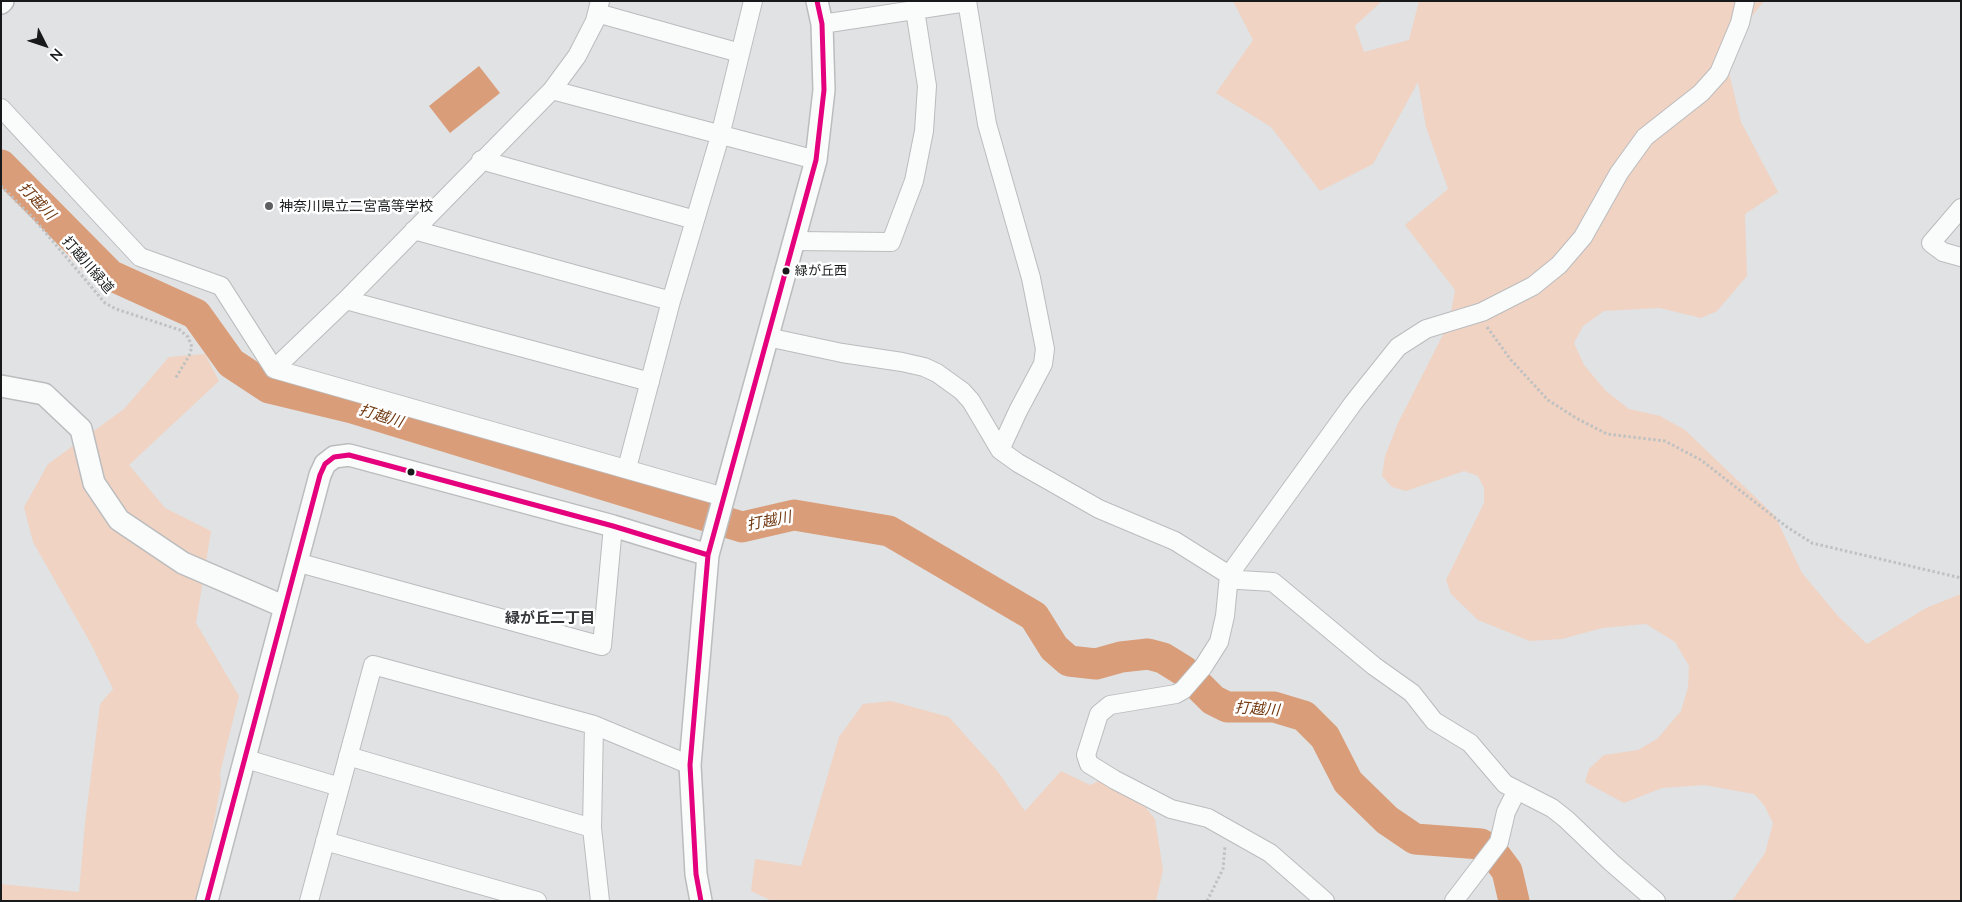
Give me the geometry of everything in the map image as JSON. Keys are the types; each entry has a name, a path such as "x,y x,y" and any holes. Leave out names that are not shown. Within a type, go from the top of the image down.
{"street":[{"path":"627,468 671,301 720,136 754,1"},
{"path":"701,901 696,874 690,765 710,549 816,160 824,90 822,24 816,1"},
{"path":"1325,901 1270,853 1208,818 1171,808 1115,780 1089,764 1086,755 1099,714 1110,705 1176,694 1183,690 1215,650 1222,632 1229,575 1354,402 1398,347 1426,329 1482,312 1533,286 1559,265 1583,237 1619,173 1645,137 1701,93 1719,73 1740,23 1745,1"},
{"path":"822,24 967,2 988,124 1031,278 1045,348 1043,364 1018,410 1000,450"},
{"path":"274,368 346,300 481,160 552,90 577,56 598,7 740,53"},
{"path":"795,241 891,242 914,181 924,132 927,86 916,10"},
{"path":"552,90 816,160"},
{"path":"1,108 140,257 221,286 274,368 627,468 723,502"},
{"path":"481,160 695,220"},
{"path":"1961,208 1931,243 1943,252 1961,257"},
{"path":"414,230 671,301"},
{"path":"346,300 650,382"},
{"path":"767,337 842,353 902,362 924,367 937,373 962,391 971,401 1000,450 1018,463 1099,509 1175,541 1239,580 1273,582 1374,666 1412,693 1434,721 1470,743 1505,784 1552,808 1656,901"},
{"path":"1,386 44,394 81,429 94,484 119,520 182,563 285,607"},
{"path":"207,901 246,759 296,562 325,464 334,457 349,455 613,526 710,549"},
{"path":"296,562 602,646 613,526"},
{"path":"309,901 373,665 594,725 690,765"},
{"path":"594,725 592,828 600,901"},
{"path":"348,756 592,828"},
{"path":"246,759 340,787"},
{"path":"1454,901 1499,842 1506,812 1517,790"},
{"path":"325,840 537,901"}],"path":[{"name":"打越川緑道","path":"1,186 34,218 105,303 116,309 180,330 188,337 192,347 186,363 176,379"},
{"path":"1482,312 1488,327 1511,360 1548,400 1576,418 1607,434 1665,441 1700,460 1787,527 1812,543 1961,578"},
{"path":"1207,901 1226,861 1223,828"}],"shaded area":[{"path":"1233,1 1382,1 1355,26 1364,52 1409,40 1419,1 1764,1 1724,52 1741,122 1778,192 1745,214 1747,276 1717,311 1701,318 1660,308 1604,311 1583,326 1574,343 1584,365 1606,391 1629,409 1660,416 1685,430 1775,516 1802,573 1838,616 1867,644 1926,608 1961,594 1961,901 1732,901 1765,853 1773,823 1764,805 1754,794 1704,785 1662,788 1624,803 1585,782 1589,769 1604,755 1638,750 1657,739 1681,711 1688,687 1689,666 1675,642 1646,624 1602,628 1562,639 1530,641 1478,620 1451,594 1446,580 1484,503 1484,488 1478,476 1464,471 1406,491 1392,487 1382,476 1385,456 1398,423 1449,323 1455,290 1405,225 1448,189 1426,127 1418,82 1373,164 1320,191 1271,127 1216,93 1253,40"},
{"path":"479,66 500,93 450,133 429,106"},
{"path":"205,354 219,381 129,465 165,508 211,531 196,623 239,696 220,773 221,784 199,901 1,901 1,884 79,892 85,823 100,704 113,689 91,644 33,542 24,507 48,464 124,409 169,357"},
{"path":"891,701 949,717 999,773 1025,811 1061,771 1090,785 1101,780 1134,793 1155,819 1163,870 1156,901 772,901 751,891 755,859 801,866 839,737 863,704"}],"waterway":[{"name":"打越川","path":"1,165 110,275 196,314 231,363 269,388 352,408 742,527 794,515 889,531 1034,616 1054,648 1069,661 1096,664 1121,657 1148,654 1163,658 1184,671 1213,700 1227,707 1274,707 1304,716 1325,737 1348,782 1387,820 1415,839 1481,844 1495,855 1507,871 1514,901"}],"transit line":[{"path":"701,901 696,874 690,765 708,555 816,160 824,90 822,24 817,1"},
{"path":"207,901 320,475 325,464 334,457 349,455 613,526 708,555"}],"place":[{"name":"神奈川県立二宮高等学校","path":"269,206"},
{"name":"緑が丘西","path":"786,271"}],"district":[{"name":"緑が丘二丁目","path":"550,618"}]}
